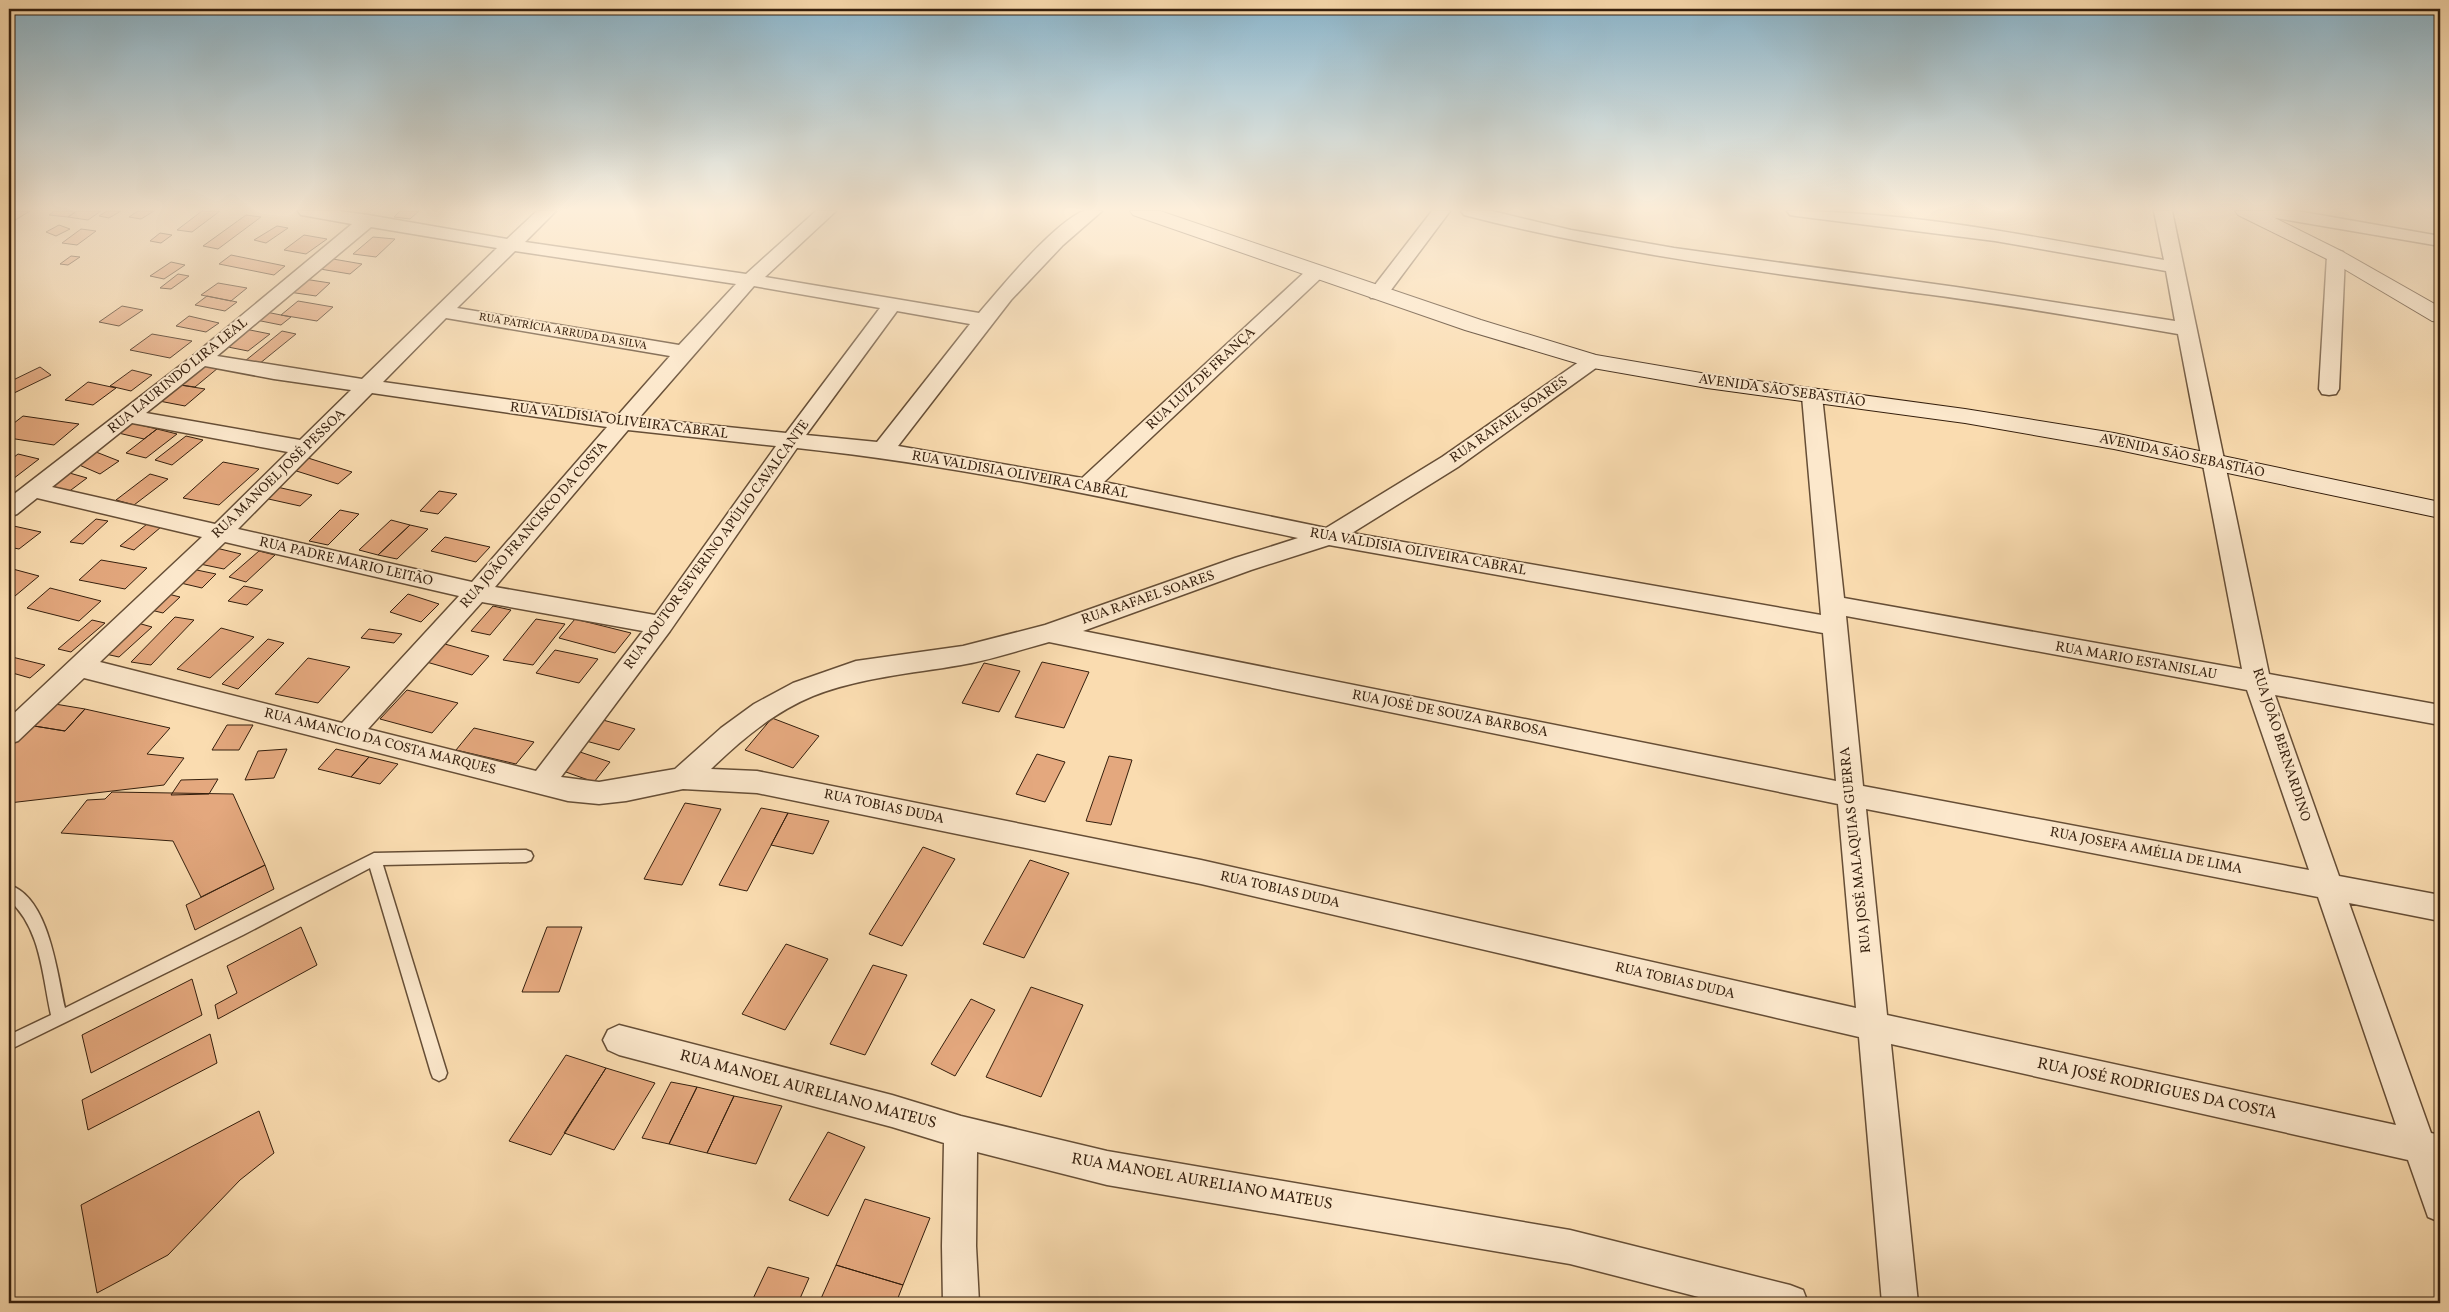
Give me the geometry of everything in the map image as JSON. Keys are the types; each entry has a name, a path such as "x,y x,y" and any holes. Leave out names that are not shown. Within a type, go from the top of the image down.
{"main road":[{"path":"2364,272 2440,316"},
{"name":"AVENIDA SÃO SEBASTIÃO","path":"1315,273 1518,339 1593,361 1812,396 1966,416 2114,440 2440,510"}],"street":[{"name":"RUA LAURINDO LIRA LEAL","path":"9,509 201,359 305,272"},
{"name":"RUA MANOEL JOSÉ PESSOA","path":"9,734 220,532 483,272"},
{"path":"697,272 983,320"},
{"name":"RUA JOÃO FRANCISCO DA COSTA","path":"349,733 477,592 684,352 759,272"},
{"path":"882,450 983,320 1026,272"},
{"path":"1378,294 1395,272"},
{"path":"1807,272 2029,303 2186,329"},
{"name":"RUA JOÃO BERNARDINO","path":"2174,272 2258,684 2330,885 2431,1149 2440,1205"},
{"path":"2329,389 2335,272"},
{"name":"RUA LUIZ DE FRANÇA","path":"1087,486 1315,273"},
{"name":"RUA DOUTOR SEVERINO APÚLIO CAVALCANTE","path":"541,784 661,625 790,442 892,304"},
{"name":"RUA PATRÍCIA ARRUDA DA SILVA","path":"442,311 684,352"},
{"name":"RUA VALDISIA OLIVEIRA CABRAL","path":"201,359 369,386 623,423 790,442 882,450 1087,486 1329,537 1833,616"},
{"name":"RUA RAFAEL SOARES","path":"683,778 730,735 763,711 802,690 856,671 963,655 1049,632 1243,564 1329,537 1450,462 1593,361"},
{"name":"RUA JOSÉ MALAQUIAS GUERRA","path":"1812,396 1900,1303"},
{"path":"128,416 305,448"},
{"name":"RUA PADRE MARIO LEITÃO","path":"33,490 477,592 661,625"},
{"name":"RUA MARIO ESTANISLAU","path":"1833,616 2440,715"},
{"name":"RUA JOSÉ DE SOUZA BARBOSA","path":"1049,632 1851,795"},
{"name":"RUA AMANCIO DA COSTA MARQUES","path":"80,667 349,733 541,784 600,793 626,790 683,778"},
{"name":"RUA TOBIAS DUDA","path":"683,778 757,782 1201,872 1873,1026"},
{"name":"RUA JOSEFA AMÉLIA DE LIMA","path":"1851,795 2330,885 2440,908"},
{"name":"RUA JOSÉ RODRIGUES DA COSTA","path":"1873,1026 2431,1149"},
{"name":"RUA MANOEL AURELIANO MATEUS","path":"619,1040 892,1111 961,1132 1107,1168 1415,1218 1570,1247 1790,1303"},
{"path":"961,1132 958,1246 961,1303"}],"lane":[{"path":"9,1043 238,930 374,859 526,856"},
{"path":"374,859 439,1073"},
{"path":"9,891 27,907 42,935 59,1018"}],"building":[{"path":"156,272 174,272 164,279 150,276"},
{"path":"260,272 277,272 274,275"},
{"path":"178,274 189,276 171,289 160,288"},
{"path":"304,279 330,283 316,296 289,292"},
{"path":"218,283 247,288 231,301 201,295"},
{"path":"207,296 237,302 225,311 195,305"},
{"path":"298,301 333,307 317,321 281,315"},
{"path":"122,306 143,310 119,326 99,322"},
{"path":"266,312 291,317 281,325 256,320"},
{"path":"189,316 219,323 206,332 176,326"},
{"path":"245,329 270,334 248,351 223,346"},
{"path":"282,331 296,334 259,364 245,361"},
{"path":"152,334 192,341 170,358 130,350"},
{"path":"199,365 218,368 195,387 174,384"},
{"path":"40,367 51,375 12,394 9,392 9,382"},
{"path":"132,370 152,375 131,391 110,386"},
{"path":"88,382 116,388 93,405 65,400"},
{"path":"174,384 205,389 185,406 154,400"},
{"path":"23,416 79,424 54,445 9,438 9,427"},
{"path":"128,422 157,429 144,439 114,432"},
{"path":"157,429 177,434 146,458 126,453"},
{"path":"186,436 203,440 172,465 155,460"},
{"path":"96,452 119,461 100,474 77,464"},
{"path":"18,454 39,459 9,482 9,461"},
{"path":"305,457 352,472 338,484 290,469"},
{"path":"223,462 259,469 219,505 183,498"},
{"path":"66,472 87,478 67,493 45,487"},
{"path":"150,474 168,479 134,505 116,500"},
{"path":"277,487 312,495 300,506 264,498"},
{"path":"439,491 457,494 438,514 420,511"},
{"path":"340,510 359,514 328,545 309,541"},
{"path":"96,519 108,521 83,544 70,542"},
{"path":"391,520 410,525 378,555 359,550"},
{"path":"147,524 161,527 134,550 120,546"},
{"path":"9,525 41,532 19,549 9,547"},
{"path":"410,525 428,529 397,559 378,555"},
{"path":"445,537 490,547 476,562 431,551"},
{"path":"212,547 241,554 224,569 195,563"},
{"path":"259,551 275,555 246,582 229,577"},
{"path":"101,560 147,568 125,589 79,580"},
{"path":"9,568 39,576 9,601"},
{"path":"187,568 216,574 202,588 172,581"},
{"path":"244,586 263,590 247,605 228,601"},
{"path":"50,588 101,601 79,621 27,608"},
{"path":"164,593 180,597 163,613 147,609"},
{"path":"408,594 439,604 421,622 390,612"},
{"path":"493,606 511,610 490,635 471,631"},
{"path":"175,617 194,620 151,665 131,662"},
{"path":"536,619 565,624 533,665 503,660"},
{"path":"575,619 631,633 615,653 559,638"},
{"path":"92,620 105,623 71,652 58,649"},
{"path":"134,622 152,627 119,657 101,653"},
{"path":"221,628 254,637 210,678 177,669"},
{"path":"369,629 402,634 394,643 361,638"},
{"path":"268,639 284,643 238,689 222,684"},
{"path":"441,643 489,656 472,675 423,661"},
{"path":"555,650 598,659 579,683 536,673"},
{"path":"12,657 45,665 30,678 9,672 9,660"},
{"path":"308,658 350,667 318,703 275,694"},
{"path":"1042,662 1089,672 1064,728 1015,717"},
{"path":"984,663 1020,671 999,712 962,703"},
{"path":"407,690 458,703 432,733 380,719"},
{"path":"49,703 85,709 65,731 28,725"},
{"path":"85,709 170,728 147,754 184,758 164,785 9,803 9,742 28,725 65,731"},
{"path":"772,718 819,736 793,768 745,750"},
{"path":"603,720 635,729 619,750 586,741"},
{"path":"227,725 253,725 239,750 212,750"},
{"path":"474,728 534,742 516,764 456,750"},
{"path":"287,749 274,778 245,780 258,751"},
{"path":"336,749 369,757 351,777 318,769"},
{"path":"580,752 610,762 594,782 563,771"},
{"path":"1037,754 1065,762 1045,802 1016,794"},
{"path":"1109,756 1132,760 1111,825 1086,821"},
{"path":"369,757 398,764 380,784 351,777"},
{"path":"218,779 209,794 171,795 181,780"},
{"path":"112,792 233,794 265,865 201,897 173,841 61,833 87,800 105,799"},
{"path":"685,803 721,809 682,885 644,879"},
{"path":"761,808 788,813 747,891 719,885"},
{"path":"788,813 829,821 813,854 771,845"},
{"path":"923,847 955,859 902,946 869,934"},
{"path":"1030,860 1069,873 1024,958 983,944"},
{"path":"265,865 274,889 195,930 186,905"},
{"path":"301,927 317,965 218,1019 215,1005 237,993 227,966"},
{"path":"547,927 582,927 559,992 522,992"},
{"path":"786,944 828,959 785,1030 742,1014"},
{"path":"873,965 907,975 865,1055 830,1044"},
{"path":"192,979 202,1015 91,1073 82,1035"},
{"path":"1031,987 1083,1005 1041,1097 986,1077"},
{"path":"971,999 995,1010 955,1076 931,1064"},
{"path":"210,1034 217,1063 88,1130 82,1100"},
{"path":"566,1055 606,1068 551,1155 509,1141"},
{"path":"606,1068 655,1083 614,1150 564,1133"},
{"path":"671,1082 697,1087 669,1144 642,1138"},
{"path":"697,1087 734,1096 707,1153 669,1144"},
{"path":"734,1096 782,1106 756,1164 707,1153"},
{"path":"259,1111 274,1153 240,1180 168,1255 97,1293 81,1205"},
{"path":"828,1132 865,1147 828,1216 789,1200"},
{"path":"865,1199 930,1218 903,1285 836,1265"},
{"path":"836,1265 903,1285 896,1303 819,1303"},
{"path":"768,1267 809,1278 798,1303 751,1303"}]}
